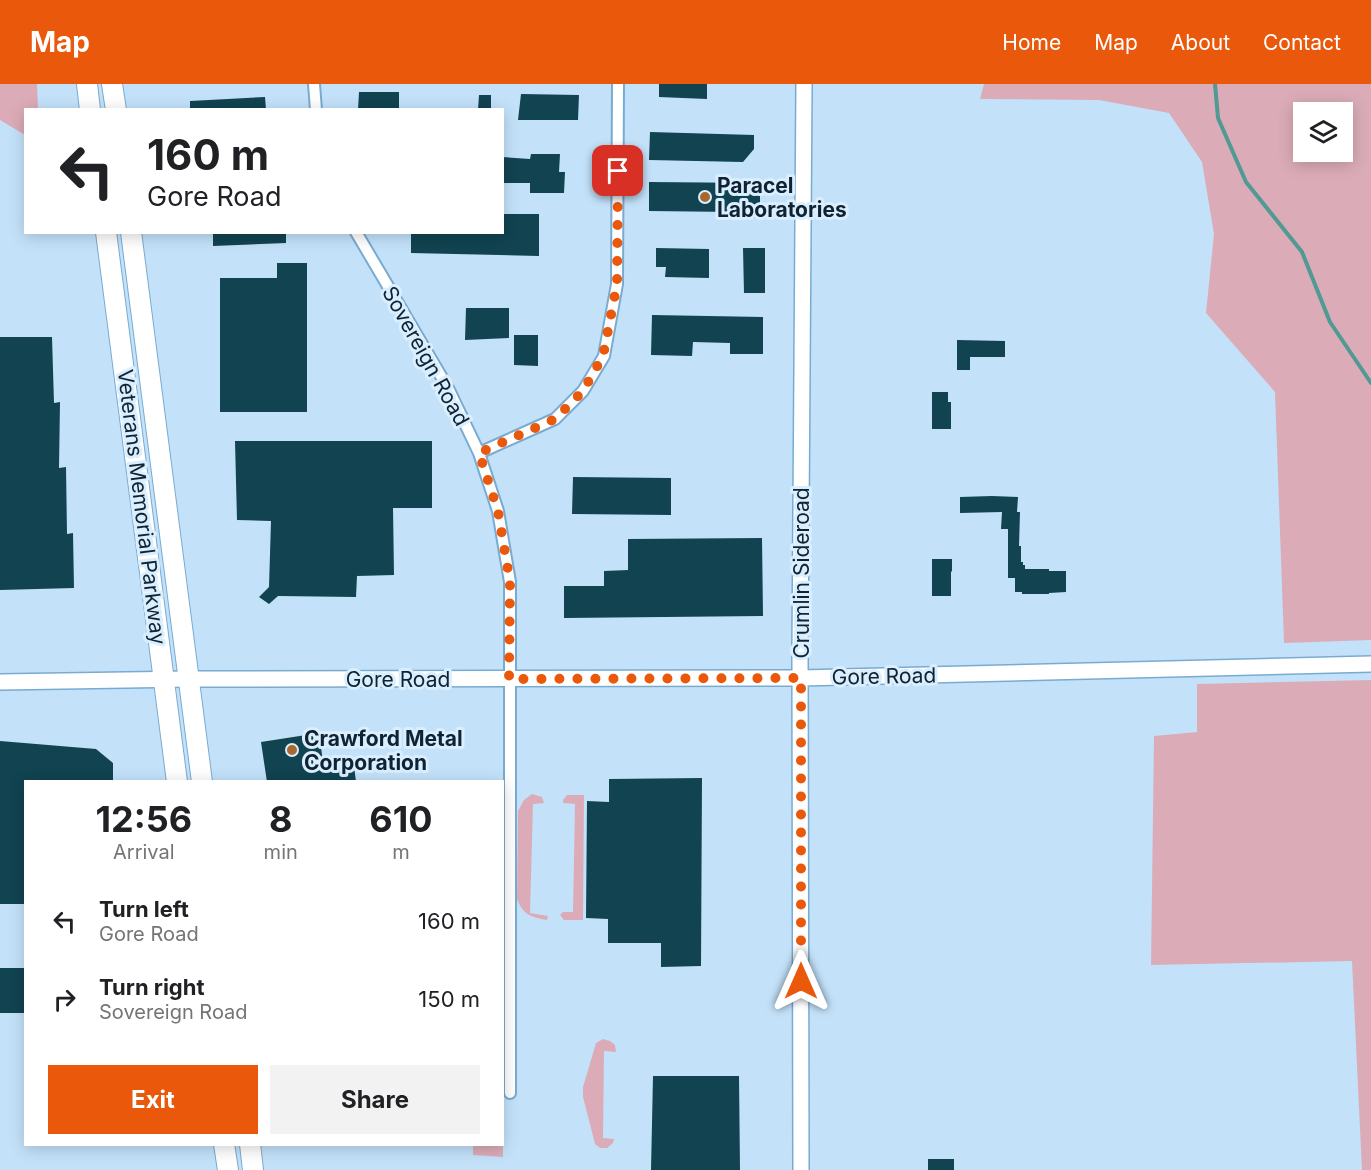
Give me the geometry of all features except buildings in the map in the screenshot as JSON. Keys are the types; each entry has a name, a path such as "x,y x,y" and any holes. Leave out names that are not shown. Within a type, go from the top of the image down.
{"highway":[{"path":"87,84 90,108"},
{"path":"112,84 116,108"},
{"name":"Veterans Memorial Parkway","path":"106,234 177,780"},
{"name":"Veterans Memorial Parkway","path":"132,234 202,780"},
{"path":"224,1146 228,1170"},
{"path":"250,1146 253,1170"}],"main road":[{"name":"Crumlin Sideroad","path":"801,1170 804,84"},
{"name":"Gore Road","path":"0,682 189,679 801,678 1371,664"}],"street":[{"path":"314,84 316,108"},
{"path":"479,453 555,419 583,391 603,356 617,284 618,84"},
{"name":"Sovereign Road","path":"357,234 448,388 479,453 498,511 510,582 510,1093"}],"shaded area":[{"path":"0,84 37,84 38,108 24,108 24,134 0,120"},
{"path":"984,84 1371,84 1371,640 1284,643 1275,392 1206,313 1214,234 1202,162 1169,113 1099,100 980,99"},
{"path":"1371,680 1371,1170 1362,1170 1352,961 1151,965 1154,736 1197,732 1197,684"},
{"path":"532,794 542,797 544,803 533,804 530,913 548,916 547,920 528,914 522,909 517,899 518,811 524,800"},
{"path":"567,795 584,795 583,920 564,920 560,915 563,912 573,912 575,804 563,803"},
{"path":"603,1039 615,1045 616,1052 604,1051 603,1138 614,1139 607,1148 600,1148 595,1144 583,1097 583,1087 596,1043"},
{"path":"473,1146 503,1146 503,1157 473,1155"}],"waterway":[{"path":"1215,84 1218,118 1246,182 1302,252 1330,322 1371,383"}],"place":[{"name":"Paracel Laboratories","path":"705,197"},
{"name":"Crawford Metal Corporation","path":"292,750"}],"route":[{"path":"618,171 617,284 603,356 583,391 555,419 479,453 498,511 510,582 509,679 801,678 801,981"}]}
